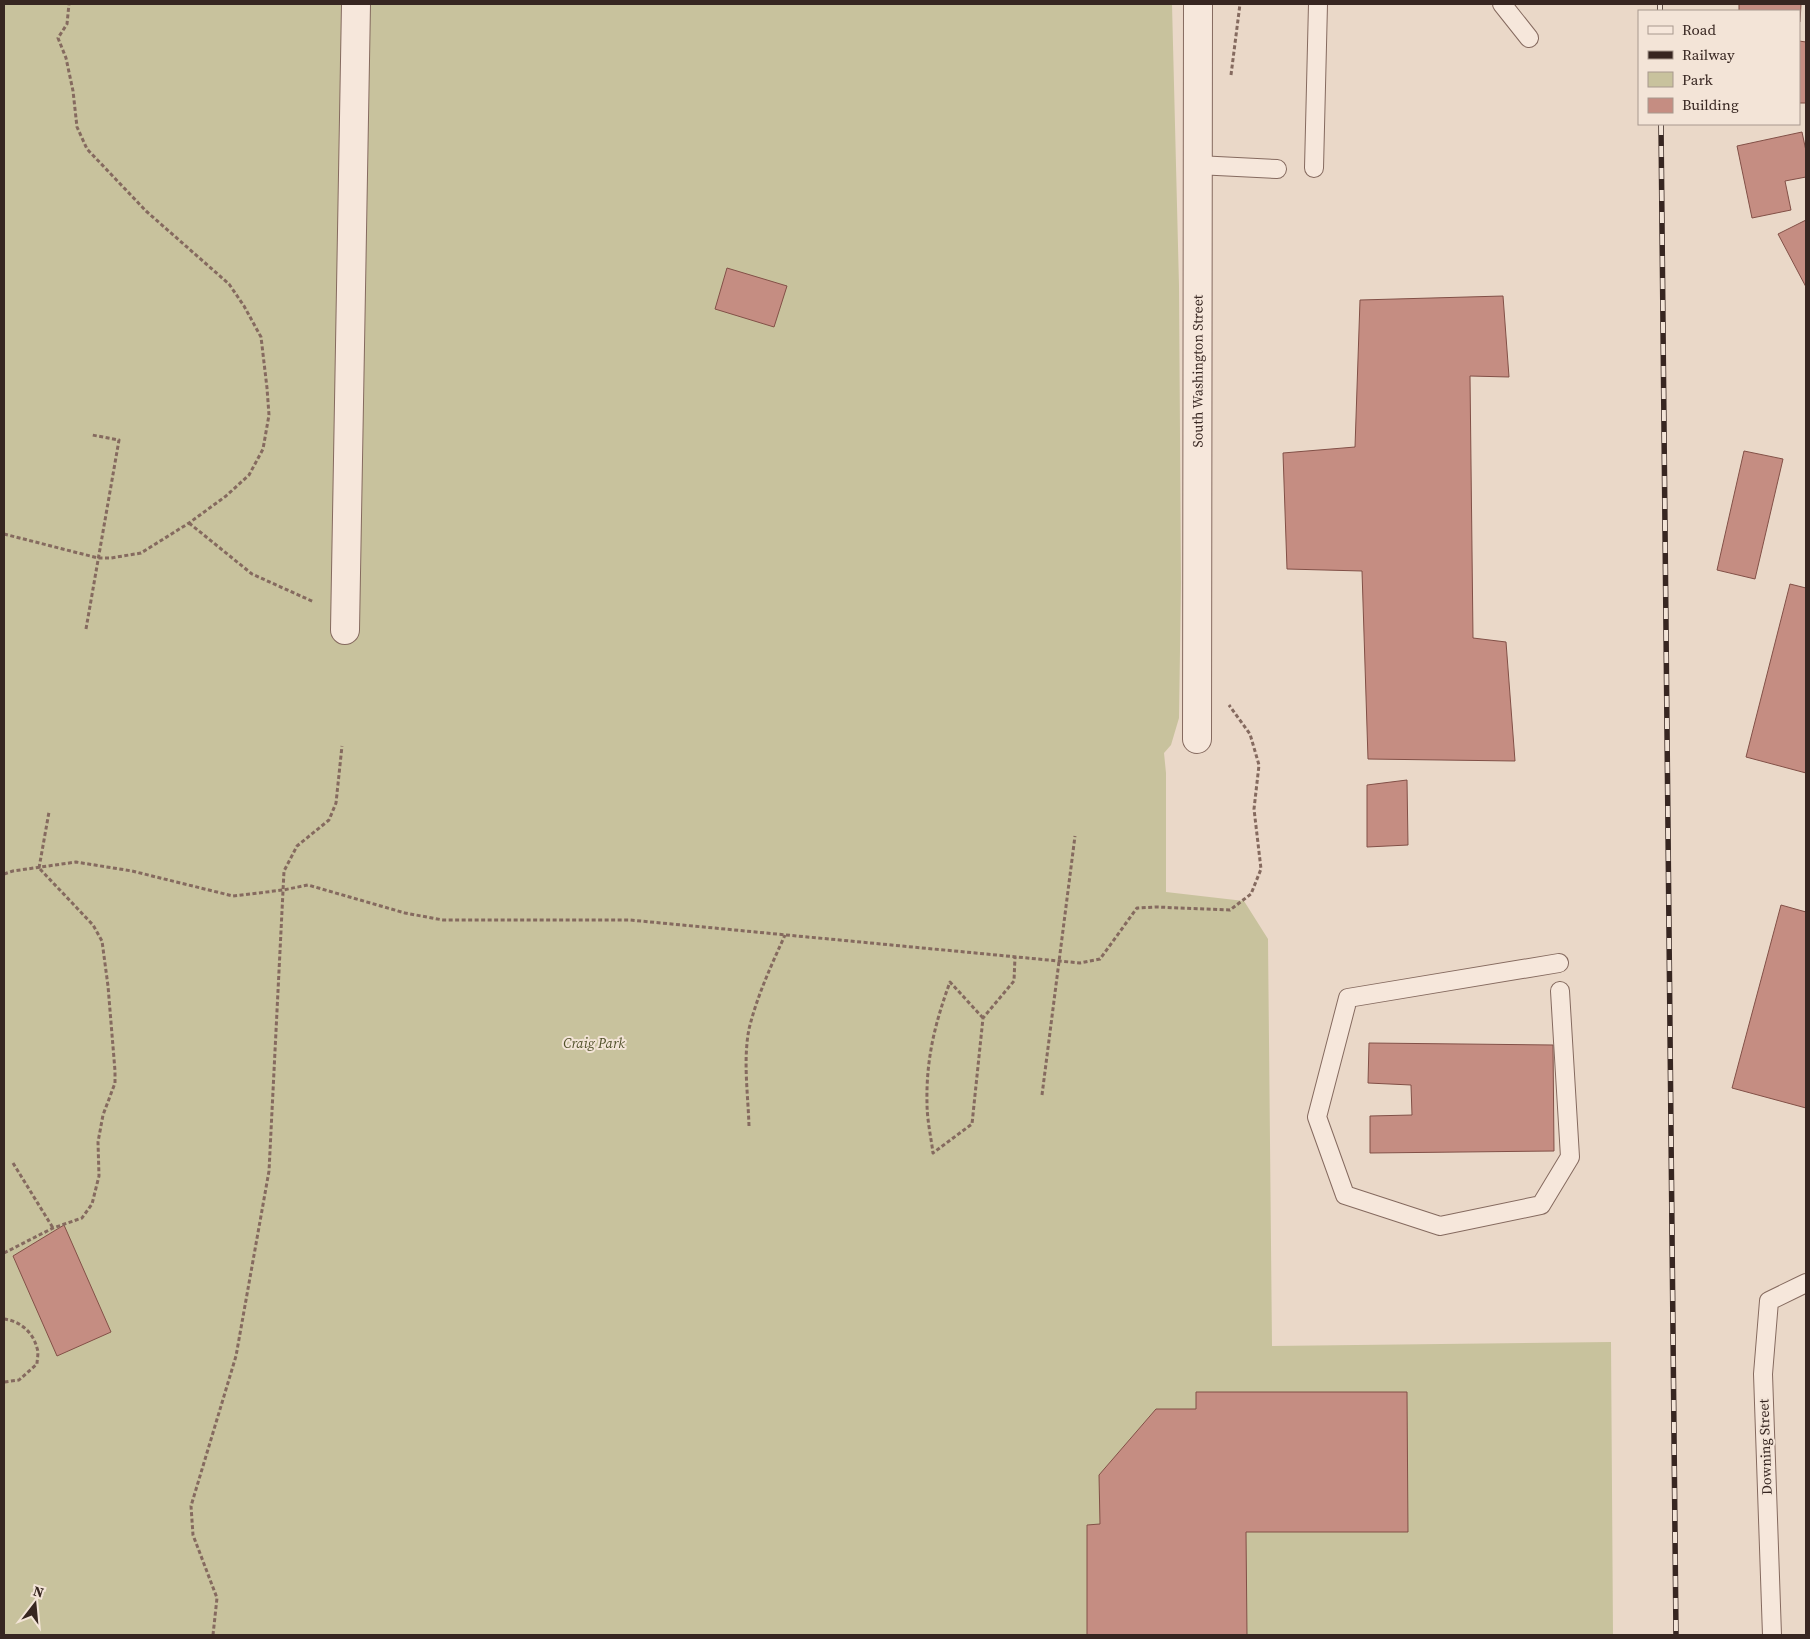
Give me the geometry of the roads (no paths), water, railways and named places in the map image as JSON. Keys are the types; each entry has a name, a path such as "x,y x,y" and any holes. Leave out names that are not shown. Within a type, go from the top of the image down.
{"street":[{"path":"345,621 356,4"},
{"name":"South Washington Street","path":"1197,738 1198,4"}],"lane":[{"path":"1314,168 1318,4"},
{"path":"1502,4 1529,38"},
{"path":"1197,166 1277,169"},
{"path":"1559,963 1348,998 1317,1117 1345,1195 1440,1226 1541,1205 1570,1156 1560,991"},
{"name":"Downing Street","path":"1772,1635 1763,1374 1769,1302 1806,1283"}],"railway":[{"path":"1660,4 1660,10"},
{"path":"1661,125 1676,1635"}],"park label":[{"name":"Craig Park","path":"594,1043"}]}
